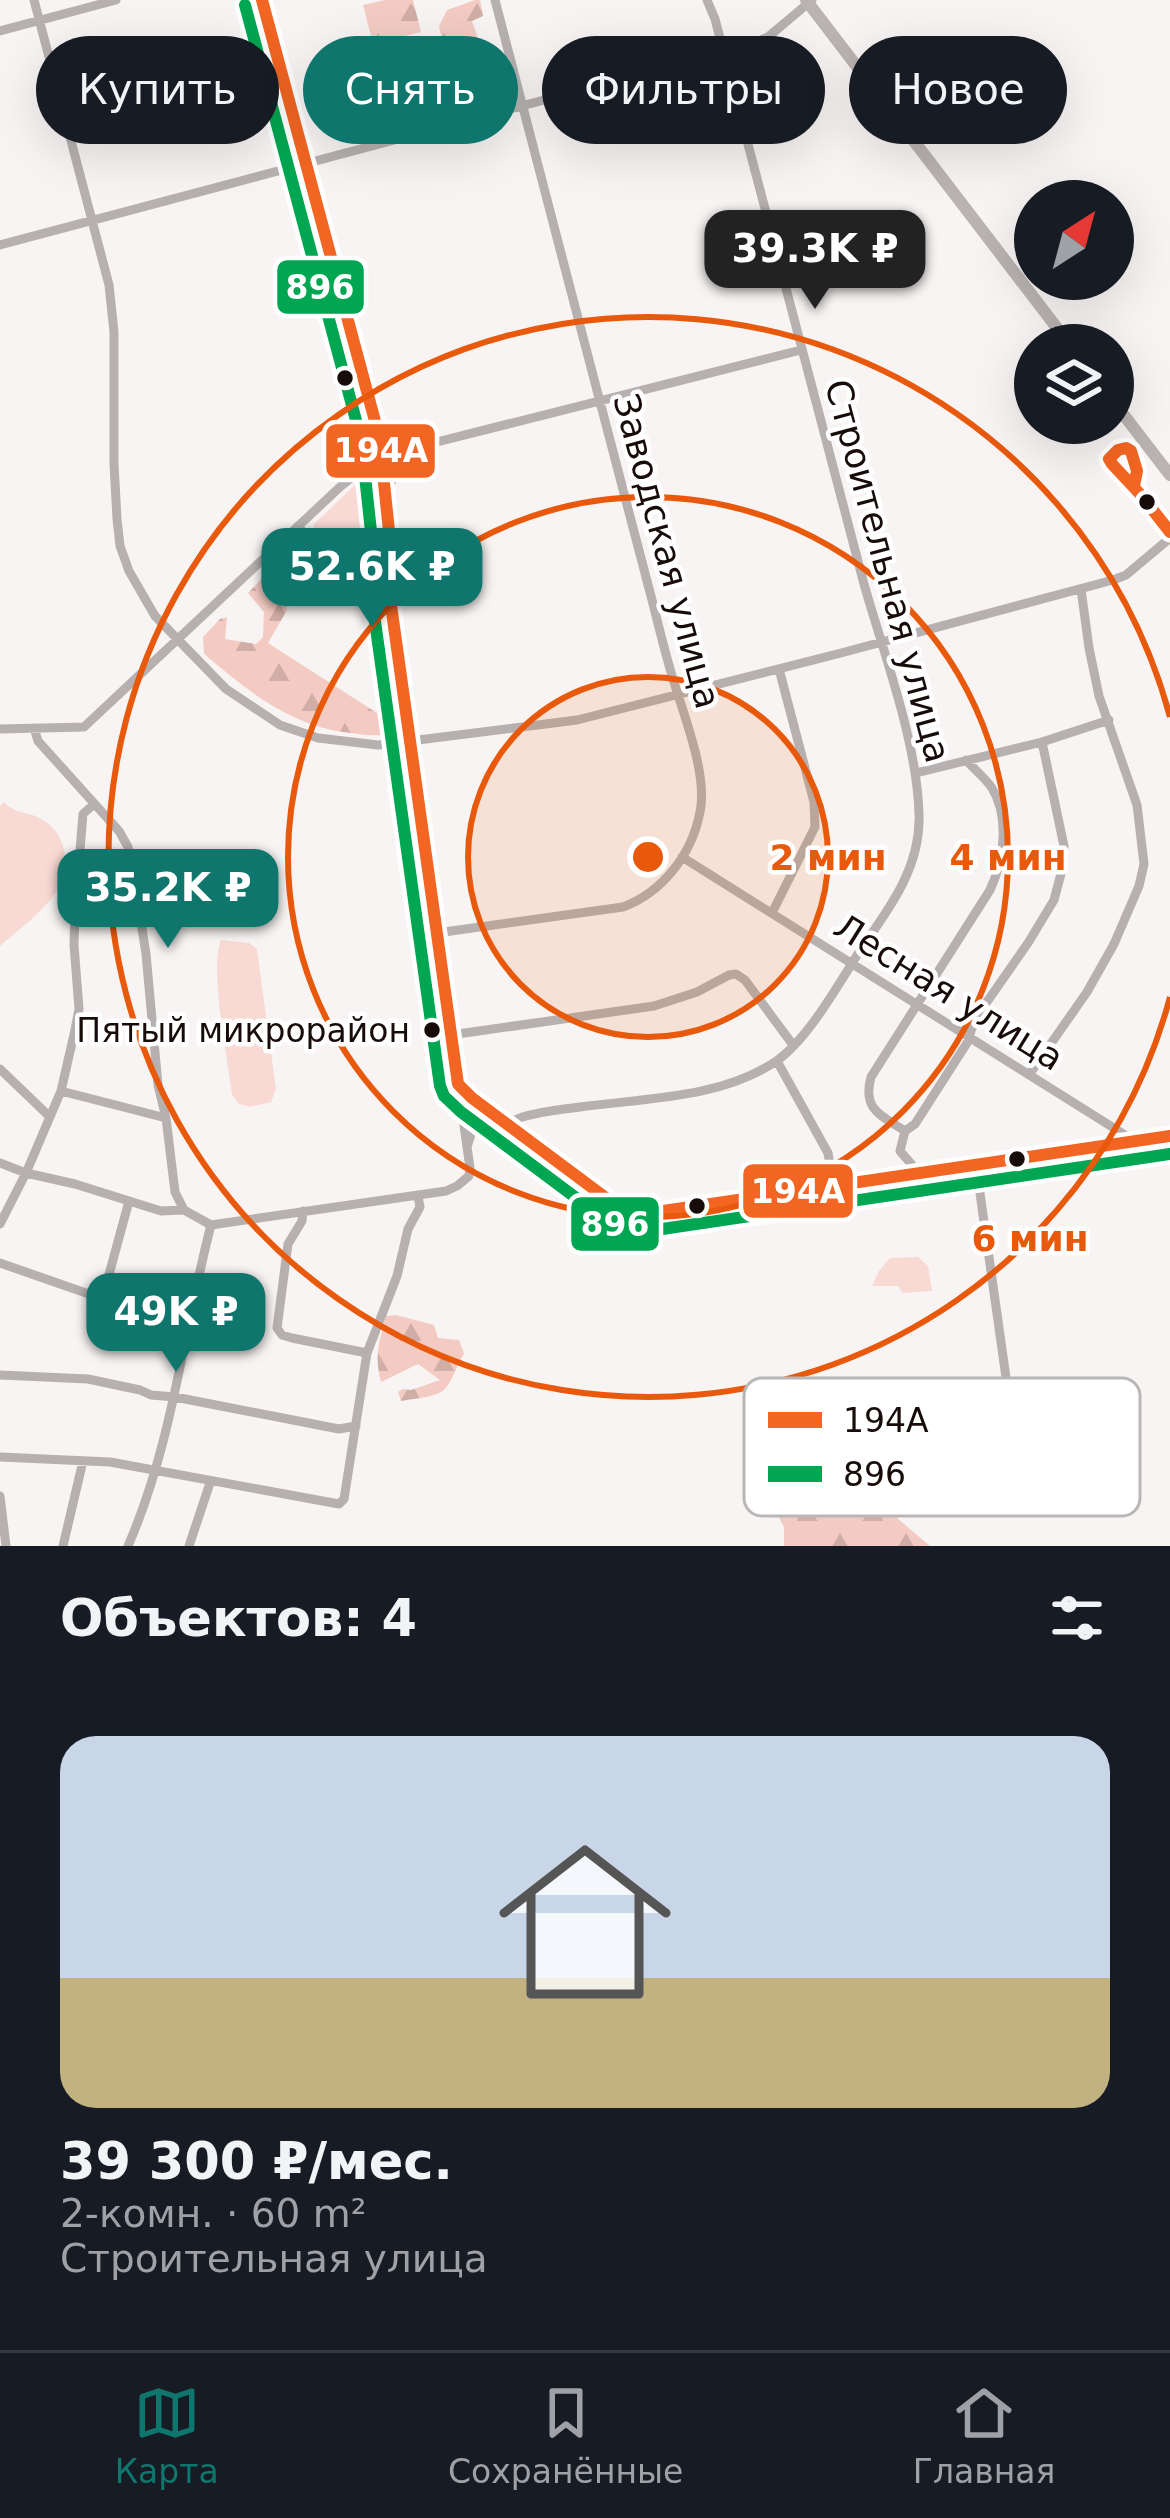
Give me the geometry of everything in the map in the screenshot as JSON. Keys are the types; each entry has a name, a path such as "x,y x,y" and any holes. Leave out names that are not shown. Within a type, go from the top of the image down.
{"main road":[{"path":"809,1 1054,324"},
{"path":"1134,428 1170,475"}],"street":[{"path":"34,0 106,268 114,332 114,464 121,546 139,592 177,640 226,689 280,724 318,738 378,746 577,720 1081,589 1126,575 1170,538"},
{"path":"0,32 116,0"},
{"path":"0,1163 161,1211 184,1210 211,1225 418,1196 458,1186 469,1176 390,584 392,560 379,436 262,0"},
{"name":"Заводская улица","path":"437,933 628,905 658,888 682,857 701,809 700,779 495,0"},
{"name":"Строительная улица","path":"707,0 718,36"},
{"path":"769,36 809,1"},
{"path":"0,244 542,99"},
{"name":"Строительная улица","path":"468,1144 482,1121 505,1123 577,1107 698,1092 777,1061 829,1000 895,900 918,843 916,773 746,144"},
{"path":"354,475 408,451 802,350"},
{"path":"379,436 408,451"},
{"path":"0,729 84,727 354,475 379,436"},
{"path":"386,493 408,451"},
{"path":"354,475 386,493"},
{"path":"298,526 322,551 357,573 390,584"},
{"path":"1029,1075 1114,944 1144,864 1137,805 1100,696 1081,589"},
{"path":"772,913 815,827 814,802 779,669"},
{"path":"916,773 1109,720"},
{"path":"34,728 38,741 128,847 146,954 158,1085 175,1192 184,1210"},
{"path":"919,1173 900,1151 905,1131 915,1124 975,1019 1054,900 1064,846 1042,742"},
{"path":"905,1131 870,1104 868,1085 990,890 1001,860 999,804 991,787 966,760"},
{"path":"0,1224 61,1090 79,1009 74,945 82,814 94,804"},
{"name":"Лесная улица","path":"682,857 1125,1135"},
{"path":"451,1034 654,1006 736,974 793,1045"},
{"path":"777,1061 828,1153 833,1185"},
{"path":"0,1069 50,1117"},
{"path":"458,1084 614,1204 630,1212 652,1214 1170,1136"},
{"path":"61,1090 166,1118"},
{"path":"976,1165 1006,1378"},
{"path":"0,1187 19,1185"},
{"path":"0,1457 110,1462 339,1504 344,1499 367,1353 387,1307 408,1229 419,1208 418,1196"},
{"path":"0,1262 86,1293 100,1293 129,1202"},
{"path":"303,1211 289,1244 277,1328 292,1338 367,1353"},
{"path":"128,1546 175,1397 211,1225"},
{"path":"0,1375 88,1379 339,1429 356,1426"},
{"path":"63,1546 83,1461"},
{"path":"189,1546 210,1483"},
{"path":"0,1496 6,1546"}],"green space":[{"path":"413,0 421,32 371,36 363,5"},
{"path":"480,0 483,16 472,21 477,36 441,36 439,26 447,10"},
{"path":"284,556 298,565 285,599 287,610 268,643 391,722 390,734 343,732 303,721 252,692 204,654 203,637 220,619 227,617 225,639 256,644 263,637 264,612 248,593"},
{"path":"386,1316 434,1325 438,1338 459,1340 464,1353 448,1385 438,1394 401,1401 398,1392 403,1389 440,1380 418,1364 381,1382 379,1341"},
{"path":"778,1516 899,1516 930,1546 784,1546"}],"shaded area":[{"path":"356,484 377,496 382,572 341,556 313,525"},
{"path":"4,802 53,829 63,845 65,869 54,895 0,946 0,806"},
{"path":"221,940 249,943 257,949 276,1089 271,1102 250,1107 239,1104 232,1095 218,993"},
{"path":"918,1257 928,1266 932,1291 903,1293 898,1286 872,1286 890,1258"}],"transit line":[{"name":"194А","path":"262,0 379,436 392,559 390,598 458,1084 614,1204 643,1214 1170,1136"},
{"name":"896","path":"245,5 361,439 374,559 372,600 444,1096 603,1218 642,1232 1170,1154"},
{"name":"194А","path":"1134,486 1137,471 1131,451 1118,450 1109,459 1112,464 1170,532"}],"place":[{"name":"Пятый микрорайон","path":"432,1030"}]}
